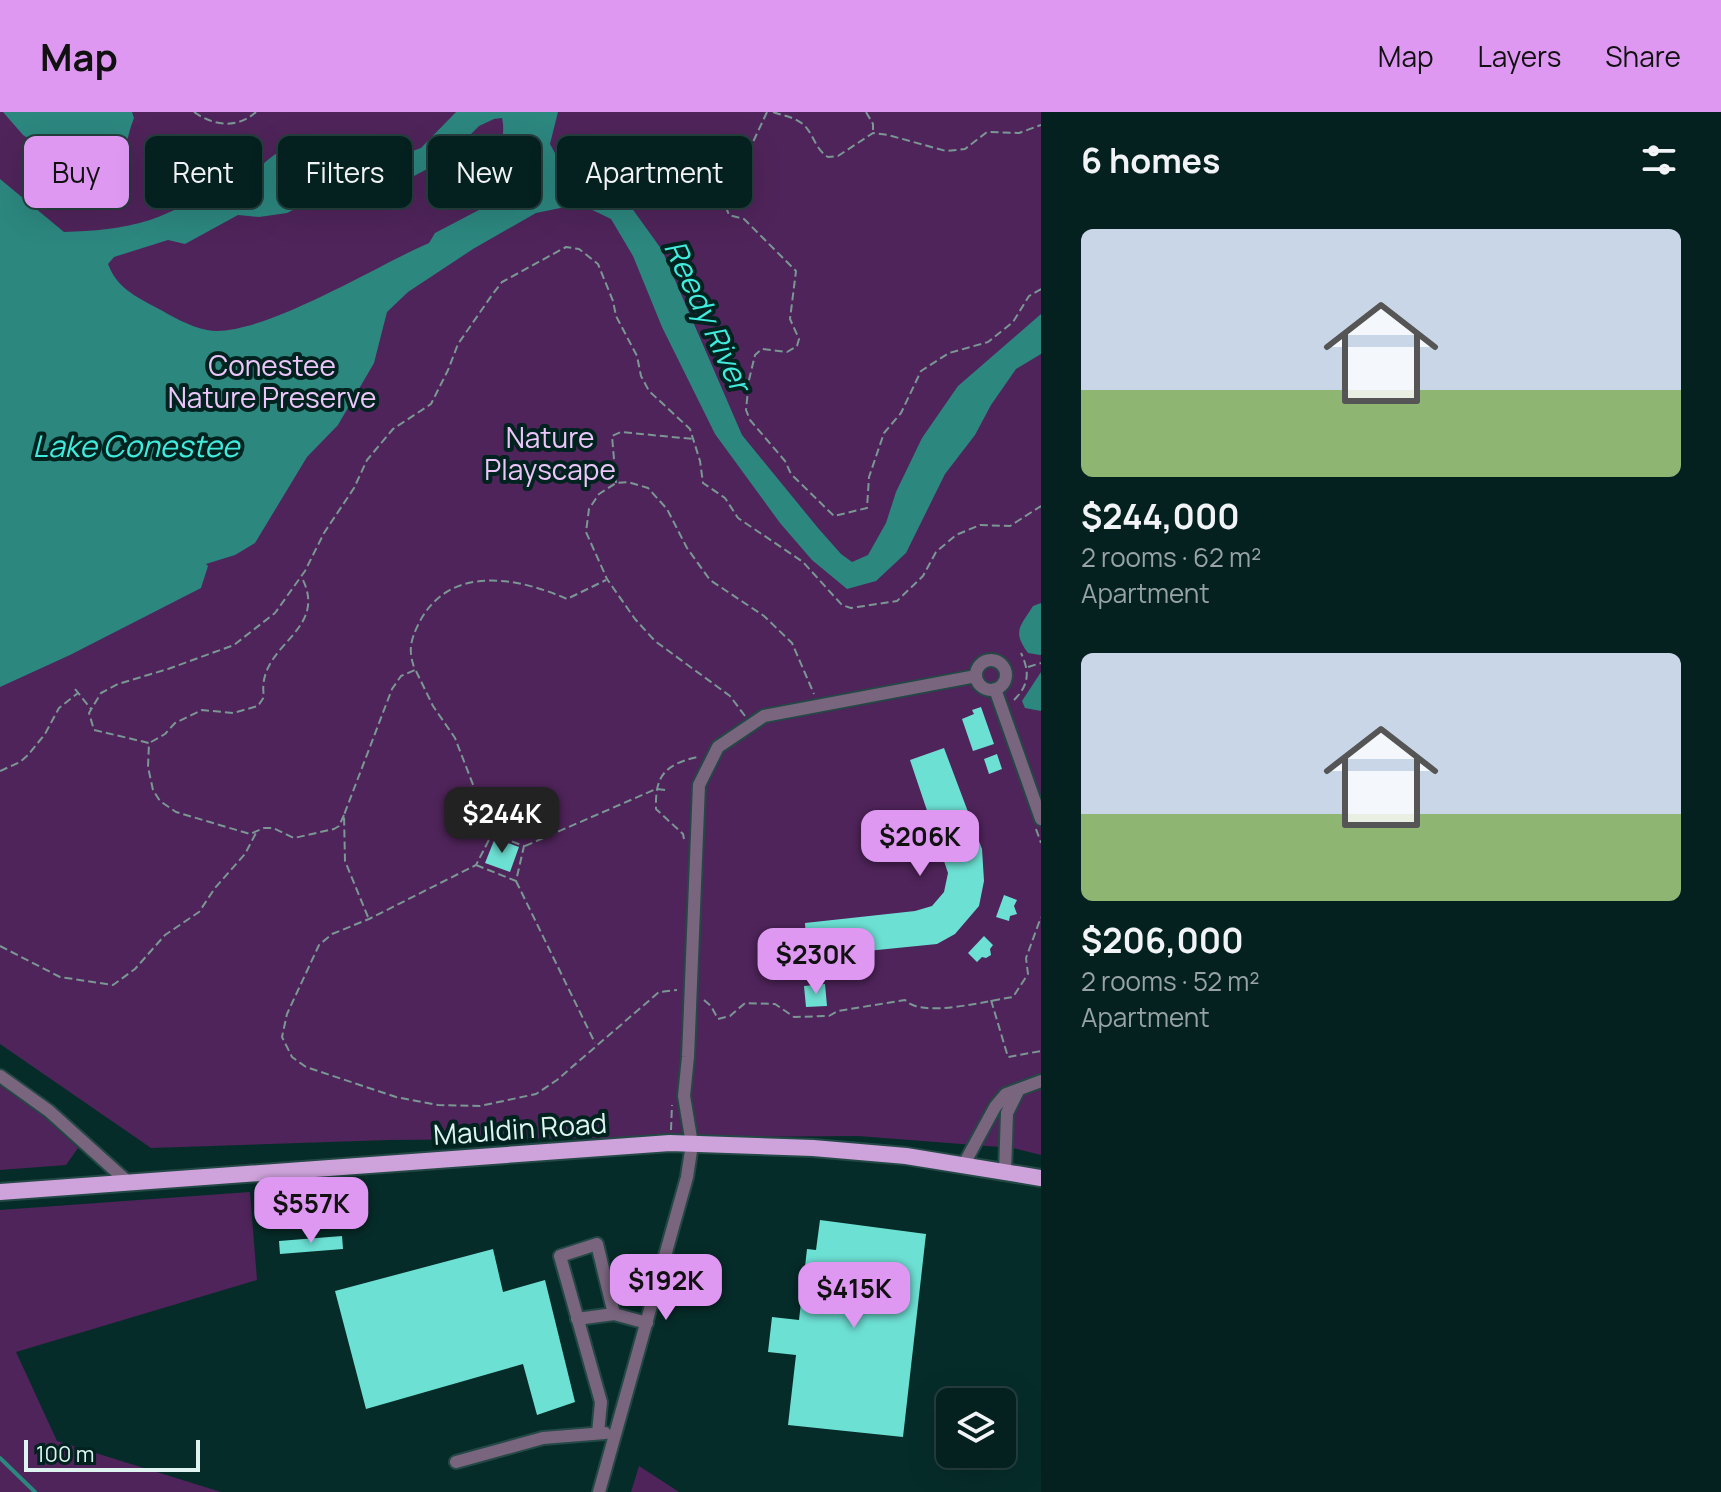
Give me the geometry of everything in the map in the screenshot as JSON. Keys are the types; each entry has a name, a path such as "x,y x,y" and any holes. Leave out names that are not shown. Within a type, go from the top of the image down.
{"main road":[{"name":"Mauldin Road","path":"0,1192 670,1143 813,1148 919,1157 1041,1178"}],"street":[{"path":"992,660 999,663 1005,678 1002,685 995,689 982,687 976,676 984,662 992,660"},
{"path":"599,1492 687,1177 692,1144 684,1096 699,785 718,747 764,716 976,676"},
{"path":"995,689 1041,819"},
{"path":"0,1076 49,1111 130,1184"},
{"path":"964,1164 995,1107 1006,1094 1041,1081"},
{"path":"1005,1172 1007,1113 1018,1091"},
{"path":"598,1433 601,1402 560,1256 597,1244 614,1314"},
{"path":"577,1319 614,1314 647,1323"},
{"path":"456,1462 543,1438 616,1432"}],"path":[{"path":"194,112 209,121 229,125 250,118 256,112"},
{"path":"767,112 753,142 739,158 740,179 725,200 725,208 729,215 744,219 761,234 796,271 790,319 799,339 797,346 787,352 762,349 755,355 746,410 750,420 785,461 791,474 834,516 867,508 869,477 884,433 895,422 911,396 921,371 949,353 988,342 1013,322 1029,296 1041,289"},
{"path":"773,112 795,118 807,128 818,151 828,157 838,156 873,133 946,151 965,149 987,132 1019,133 1041,125"},
{"path":"866,112 873,124 873,133"},
{"path":"301,577 309,603 306,619 275,656 262,686 264,697 258,706 233,713 202,710 175,723 165,734 149,743 94,730 89,713 101,693 118,684 234,645 275,613 301,577 324,533 354,488 367,460 393,429 431,404 458,344 502,282 566,247 579,249 598,264 616,316 637,356 641,376 649,391 690,429 703,483 725,498 738,518 803,562 842,605 851,608 897,601 923,576 936,552 956,535 980,525 1010,526 1041,506"},
{"path":"616,483 612,436 621,432 694,440"},
{"path":"746,716 730,696 655,641 607,579 586,532 589,509 599,494 616,483 628,482 648,488 667,509 687,548 710,580 764,616 792,643 818,706"},
{"path":"607,579 567,599 517,583 472,580 439,596 424,612 409,653 433,706 455,738 492,834 524,846 656,789 666,790"},
{"path":"1027,667 1041,663"},
{"path":"149,743 148,767 153,790 160,801 176,812 250,834 273,828 294,838 334,829 344,815 392,689 401,676 415,670"},
{"path":"0,771 28,755 45,734 59,708 77,691 91,710"},
{"path":"686,847 683,834 656,809 656,789 660,778 680,761 705,756"},
{"path":"344,815 345,861 369,919"},
{"path":"0,946 60,977 113,985 135,969 165,935 199,912 245,854 257,831"},
{"path":"492,834 476,865 369,919 332,934 319,945 287,1014 282,1037 292,1057 306,1067 396,1097 438,1105 480,1106 536,1094 557,1080 659,992 697,992 711,1006 718,1019 730,1016 745,1003 764,1001 775,1004 794,1017 810,1017 905,1000 918,1008 962,1006 1013,997 1028,974 1026,958 1041,917"},
{"path":"524,846 516,881 596,1044"},
{"path":"476,865 516,881"},
{"path":"991,1000 1008,1057 1041,1051"},
{"path":"670,1143 673,1100"}],"green space":[{"name":"Conestee Nature Preserve","path":"0,112 1041,112 1041,1155 1013,1148 858,1136 389,1140 151,1148 0,1044"},
{"path":"0,1085 43,1116 78,1148 66,1165 0,1170"},
{"path":"250,1192 257,1280 16,1352 57,1441 221,1492 0,1492 0,1210"},
{"path":"639,1466 679,1492 631,1492"}],"water":[{"path":"3,112 132,112 134,118 129,136 23,135"},
{"name":"Lake Conestee","path":"456,112 558,112 550,144 557,155 557,208 560,208 536,213 473,249 408,292 387,312 374,363 338,425 307,457 255,543 235,555 206,564 201,588 0,687 0,179 24,199 24,208 35,208 64,232 86,231 139,223 180,208 262,208 262,165 278,152 278,208 297,208 287,213 259,217 238,215 185,244 168,240 114,257 108,264 116,279 134,295 181,321 201,329 229,330 256,324 318,298 429,243 435,233 483,208 541,208 541,136 503,136 502,118 479,126 469,136 433,136"},
{"name":"Lake Conestee","path":"428,141 428,169 412,176 412,151"},
{"name":"Lake Conestee","path":"588,208 632,208 662,250 742,435 818,528 852,562 868,555 886,523 896,492 922,438 958,386 1041,314 1041,354 1016,369 991,405 975,435 945,474 906,553 876,581 847,589 812,560 780,523 715,434 662,327 633,256 611,219"},
{"path":"1041,603 1040,655 1028,653 1019,634 1021,624 1033,606"},
{"path":"1041,672 1041,711 1025,708 1022,701"}],"building":[{"path":"981,707 994,744 973,751 962,719"},
{"path":"944,748 982,849 984,881 979,906 955,934 937,944 807,957 805,923 915,911 932,906 944,892 948,873 910,760"},
{"path":"997,754 1002,769 989,774 984,759"},
{"path":"495,838 519,847 510,872 485,863"},
{"path":"1004,895 1017,900 1014,906 1017,914 1010,916 1009,921 996,917"},
{"path":"984,936 993,945 991,955 977,962 968,953"},
{"path":"825,984 827,1006 806,1007 804,986"},
{"path":"338,1209 339,1224 306,1227 305,1212"},
{"path":"820,1220 926,1234 903,1437 788,1425 796,1355 768,1352 772,1317 799,1320 807,1249 816,1250"},
{"path":"342,1236 343,1249 280,1254 279,1241"},
{"path":"493,1249 503,1292 545,1280 575,1402 537,1415 523,1364 366,1409 335,1291"}],"waterway":[{"path":"0,1458 35,1492"}],"water label":[{"name":"Reedy River","path":"707,316"}],"park label":[{"name":"Nature Playscape","path":"550,454"}]}
